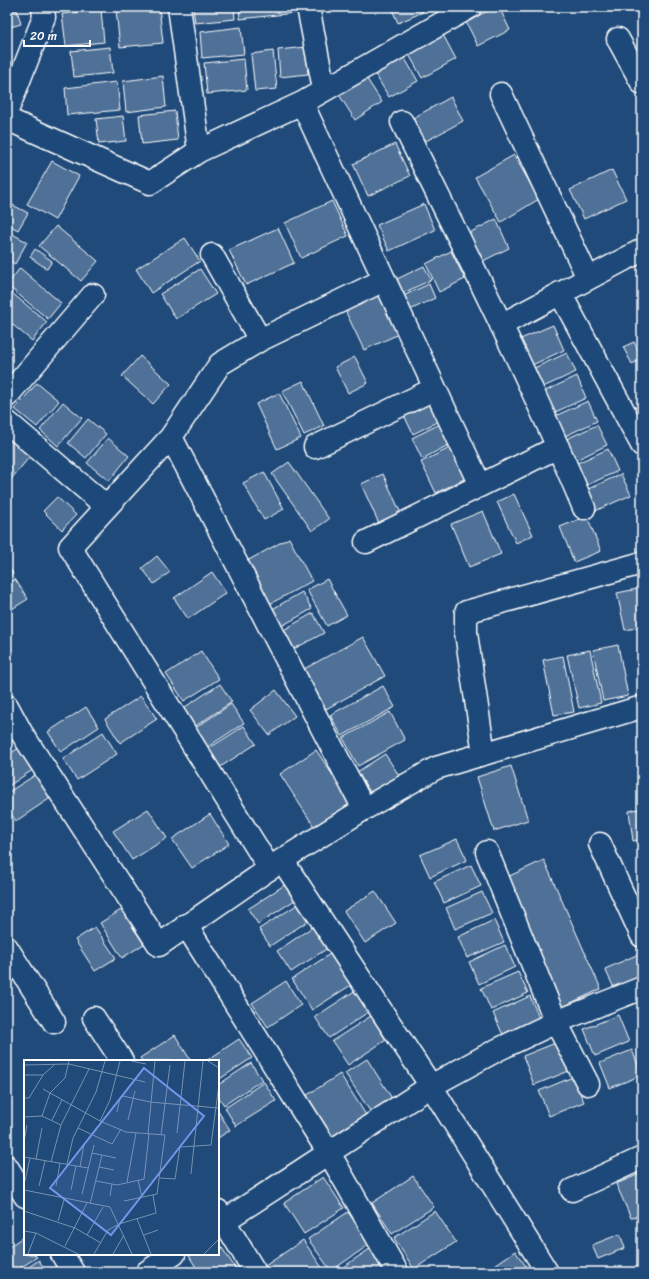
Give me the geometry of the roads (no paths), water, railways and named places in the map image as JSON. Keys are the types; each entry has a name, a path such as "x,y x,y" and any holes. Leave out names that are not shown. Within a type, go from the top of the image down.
{"street":[{"path":"7,111 44,17 43,7"},
{"path":"179,7 200,151"},
{"path":"308,7 324,89"},
{"path":"7,119 150,183 200,151 302,102 470,7"},
{"path":"618,39 642,83"},
{"path":"501,94 588,278"},
{"path":"302,102 434,389 480,485"},
{"path":"402,122 501,325 558,447 584,508"},
{"path":"501,325 642,250"},
{"path":"212,254 260,340"},
{"path":"384,280 260,340 220,364 171,437 70,547 276,865 431,1086 547,1272"},
{"path":"560,293 642,445"},
{"path":"7,396 93,295"},
{"path":"315,447 434,389"},
{"path":"7,422 107,507"},
{"path":"171,437 364,809"},
{"path":"366,542 558,447"},
{"path":"484,754 467,640 466,612 642,563"},
{"path":"7,706 20,732 159,944 276,865 364,809 436,768 642,707"},
{"path":"600,844 642,936"},
{"path":"487,852 556,1022 588,1084"},
{"path":"186,925 329,1153 397,1272"},
{"path":"7,948 54,1022"},
{"path":"255,1272 220,1219 329,1153 431,1086 497,1050 556,1022 642,988"},
{"path":"94,1018 121,1060"},
{"path":"572,1190 642,1158"},
{"path":"7,1167 24,1194"},
{"path":"63,1255 73,1272"},
{"path":"147,1272 172,1255"}]}
